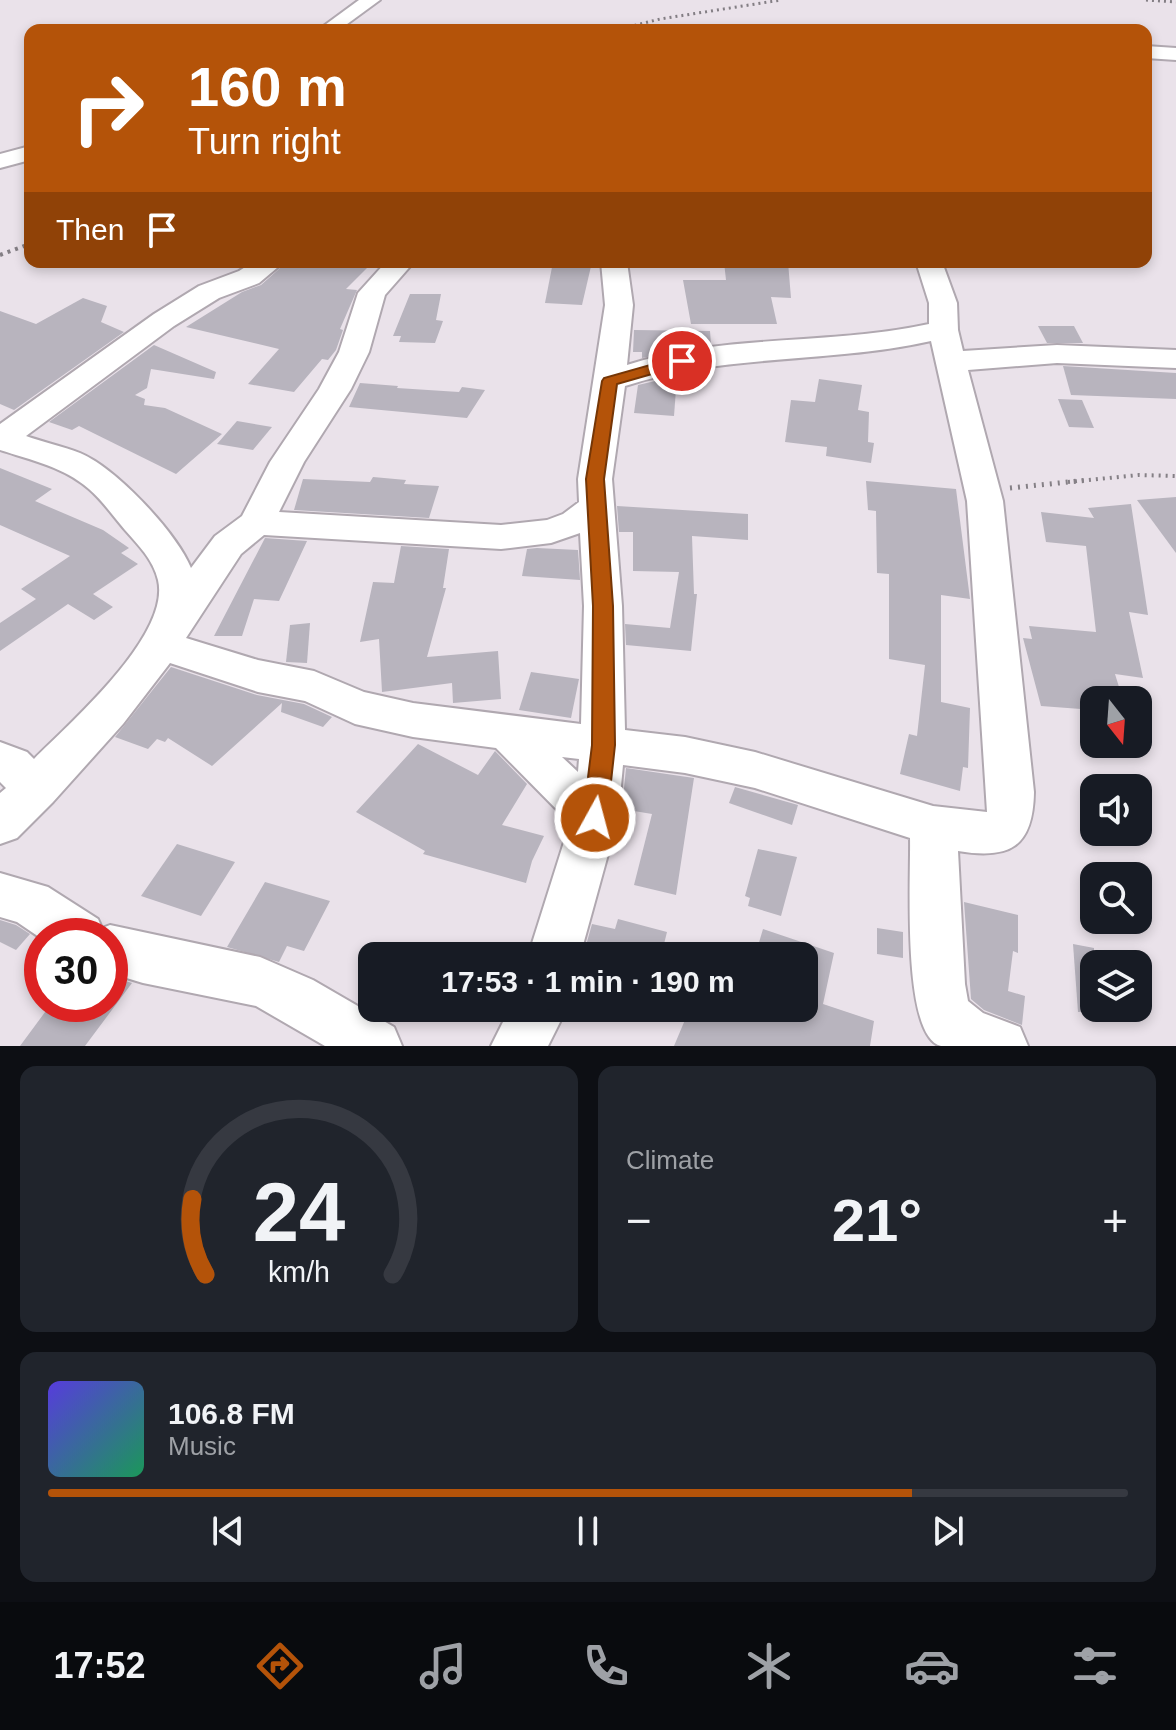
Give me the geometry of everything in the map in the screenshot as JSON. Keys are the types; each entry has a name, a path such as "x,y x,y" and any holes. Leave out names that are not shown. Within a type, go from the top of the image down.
{"street":[{"path":"336,24 371,0"},
{"path":"1152,52 1176,54"},
{"path":"0,161 24,155"},
{"path":"0,439 164,320 209,292 249,277 262,268"},
{"path":"0,824 108,712 228,545 256,523 287,462 335,389 354,352 364,310 372,293 395,268"},
{"path":"558,942 595,818 603,745 603,606 595,479 619,305 615,268"},
{"path":"168,632 258,676 314,687 355,707 413,720 511,735 685,755 755,770 933,826 972,833 999,832 1010,821 1011,792 982,491 948,345 943,303 931,268"},
{"path":"610,381 658,365 706,356 884,343 948,345 977,361 1057,354 1176,359"},
{"path":"0,439 69,461 101,481 166,553 178,582 168,632"},
{"path":"256,523 501,537 551,531 576,522 596,506"},
{"path":"511,735 595,818"},
{"path":"0,760 11,765 37,789"},
{"path":"933,826 939,984 944,1016 967,1034 1001,1046"},
{"path":"0,895 30,903 53,918"},
{"path":"128,956 244,977 271,986 375,1046"},
{"path":"518,1046 532,1022"}],"path":[{"path":"982,491 1139,475 1176,476"}],"building":[{"path":"280,268 367,268 346,289 357,290 340,329 343,330 336,350 328,360 322,359 294,392 248,384 279,349 186,327 242,292 261,285"},
{"path":"552,268 591,268 582,305 545,303"},
{"path":"725,268 788,268 791,298 771,297 777,324 691,324 683,280 726,280"},
{"path":"410,294 441,294 436,320 443,321 435,343 399,342 401,336 393,336"},
{"path":"83,298 107,306 101,322 124,332 14,410 0,404 0,311 36,324"},
{"path":"1038,326 1074,326 1083,343 1047,343"},
{"path":"634,330 710,331 711,344 642,358 642,352 633,352"},
{"path":"154,345 216,372 214,379 151,369 147,388 135,395 145,399 144,405 165,408 222,434 176,474 79,426 72,430 49,422"},
{"path":"1063,366 1176,373 1176,399 1071,395"},
{"path":"677,376 674,416 634,413 638,385"},
{"path":"819,379 862,385 858,410 869,412 868,442 874,443 871,463 826,456 827,447 785,442 791,400 815,402"},
{"path":"360,383 459,392 462,387 485,390 467,418 349,407"},
{"path":"1058,399 1082,400 1094,428 1069,427"},
{"path":"237,421 272,427 253,450 217,444"},
{"path":"0,468 52,489 35,501 103,530 129,548 121,553 138,564 93,594 113,607 94,620 68,604 0,651 0,623 36,599 21,589 70,556 0,525"},
{"path":"373,477 406,480 404,484 439,486 429,518 294,510 303,479 370,482"},
{"path":"866,481 956,489 970,599 941,595 941,702 970,708 968,768 963,767 960,791 900,774 909,734 917,736 925,665 889,659 889,574 877,573 876,511 868,510"},
{"path":"1176,497 1176,553 1137,500"},
{"path":"1131,504 1148,615 1129,612 1143,678 1115,674 1119,686 1080,686 1080,709 1041,706 1023,638 1032,639 1029,626 1096,632 1086,546 1046,542 1041,512 1094,518 1088,508"},
{"path":"617,506 748,514 748,540 692,536 694,594 697,594 691,651 626,645 625,624 670,628 679,572 633,571 633,532 619,532"},
{"path":"265,538 307,541 279,601 254,599 242,636 214,636"},
{"path":"401,546 449,549 443,588 446,588 427,657 498,651 501,699 453,703 452,683 382,692 379,639 360,642 373,582 394,583"},
{"path":"527,549 578,550 580,580 522,576"},
{"path":"310,623 307,663 286,662 290,625"},
{"path":"171,667 257,695 304,704 332,717 323,727 281,712 282,703 212,766 168,738 165,742 157,739 148,749 115,737"},
{"path":"531,672 579,679 571,718 519,710"},
{"path":"418,744 478,775 495,751 527,784 502,825 544,836 526,883 423,854 425,851 356,812"},
{"path":"626,768 694,778 676,895 634,885 652,814 622,809"},
{"path":"735,787 798,805 792,825 729,803"},
{"path":"177,844 235,862 201,916 141,896"},
{"path":"758,849 797,857 781,916 748,906 750,898 745,896"},
{"path":"265,882 330,901 304,951 287,946 279,962 227,947"},
{"path":"964,902 1018,915 1018,953 1013,951 1008,991 1025,996 1022,1025 984,1010 971,999"},
{"path":"618,919 667,932 664,942 587,942 592,924 615,929"},
{"path":"0,920 24,930 24,941 16,950 0,942"},
{"path":"877,928 903,932 903,958 877,954"},
{"path":"763,929 801,942 759,942"},
{"path":"1073,944 1094,948 1080,950 1078,1012"},
{"path":"818,948 834,953 823,1004 874,1021 870,1046 674,1046 684,1022 818,1022"},
{"path":"38,1022 103,1022 85,1046 20,1046"}],"railway":[{"path":"640,24 781,0"},
{"path":"1146,0 1176,2"},
{"path":"0,255 24,246"}],"route":[{"path":"595,818 603,745 603,606 595,479 610,381 658,365 682,361"}]}
